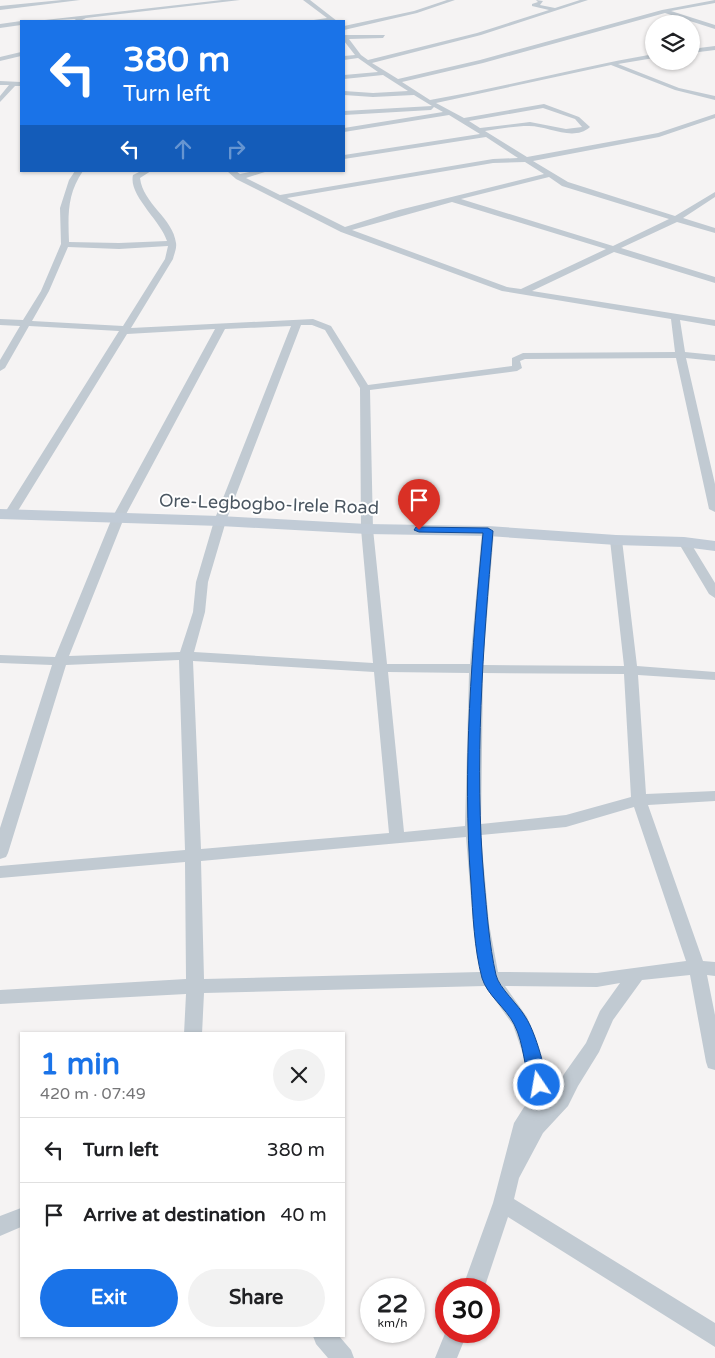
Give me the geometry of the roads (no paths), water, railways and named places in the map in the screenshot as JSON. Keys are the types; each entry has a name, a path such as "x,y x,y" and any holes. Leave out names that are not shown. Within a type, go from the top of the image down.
{"main road":[{"name":"Ore-Legbogbo-Irele Road","path":"5,514 220,521 367,529 488,531 616,540 684,542 715,546"}],"street":[{"path":"0,8 77,0"},
{"path":"48,20 237,0"},
{"path":"306,0 333,20"},
{"path":"345,28 415,12 452,0"},
{"path":"540,0 541,2 534,5 556,10"},
{"path":"368,62 479,34 585,0"},
{"path":"701,0 713,2"},
{"path":"398,81 482,62 664,11 713,2"},
{"path":"664,11 715,27"},
{"path":"78,20 85,16"},
{"path":"0,26 20,24"},
{"path":"345,37 383,36"},
{"path":"345,38 359,56 384,73 439,108 480,130 524,160 565,184 715,231"},
{"path":"700,50 715,48"},
{"path":"0,59 20,53"},
{"path":"345,58 359,56"},
{"path":"430,102 497,90 610,62 645,57"},
{"path":"610,62 677,89 715,98"},
{"path":"345,77 384,73"},
{"path":"0,83 20,84"},
{"path":"0,100 13,84"},
{"path":"345,93 373,95 415,93"},
{"path":"463,120 544,106 577,118 587,127 575,131 552,129 533,124 508,125 480,130"},
{"path":"345,112 439,108"},
{"path":"345,130 450,113"},
{"path":"280,197 493,161 524,160 659,135 715,116"},
{"path":"345,157 487,135"},
{"path":"0,368 45,291 65,244 64,208 72,180 78,172"},
{"path":"5,514 165,269 172,244 160,217 147,202 136,183 136,177 145,172"},
{"path":"232,172 344,230 472,278 505,288 524,290 544,296 715,323"},
{"path":"239,177 260,172"},
{"path":"344,230 452,199 548,175"},
{"path":"524,290 676,219 715,194"},
{"path":"452,199 715,280"},
{"path":"65,244 119,246 172,244"},
{"path":"674,317 680,355 715,508"},
{"path":"0,322 126,330 313,322 328,328 364,388 367,529 397,838"},
{"path":"193,1032 195,986 193,854 186,656 198,612 202,582 220,521 297,323"},
{"path":"0,854 60,661 118,518 222,326"},
{"path":"364,388 517,368 514,363 515,360 523,356 680,355 715,358"},
{"path":"477,1278 503,1203 524,1123 535,1106 539,1085 533,1057 521,1022 490,979 481,924 473,830 476,668 488,531"},
{"path":"616,540 630,670 639,800 706,968 715,1062"},
{"path":"684,542 715,594"},
{"path":"0,658 60,661 186,656 382,668 630,670 715,676"},
{"path":"0,872 397,838 566,821 639,800 715,796"},
{"path":"0,997 195,986 490,979 597,980 637,974 706,968"},
{"path":"509,1176 536,1127 561,1100 571,1080 593,1047 606,1016 637,974"},
{"path":"503,1203 715,1336"},
{"path":"0,1226 20,1217"},
{"path":"325,1337 343,1358"},
{"path":"446,1358 452,1343"}]}
